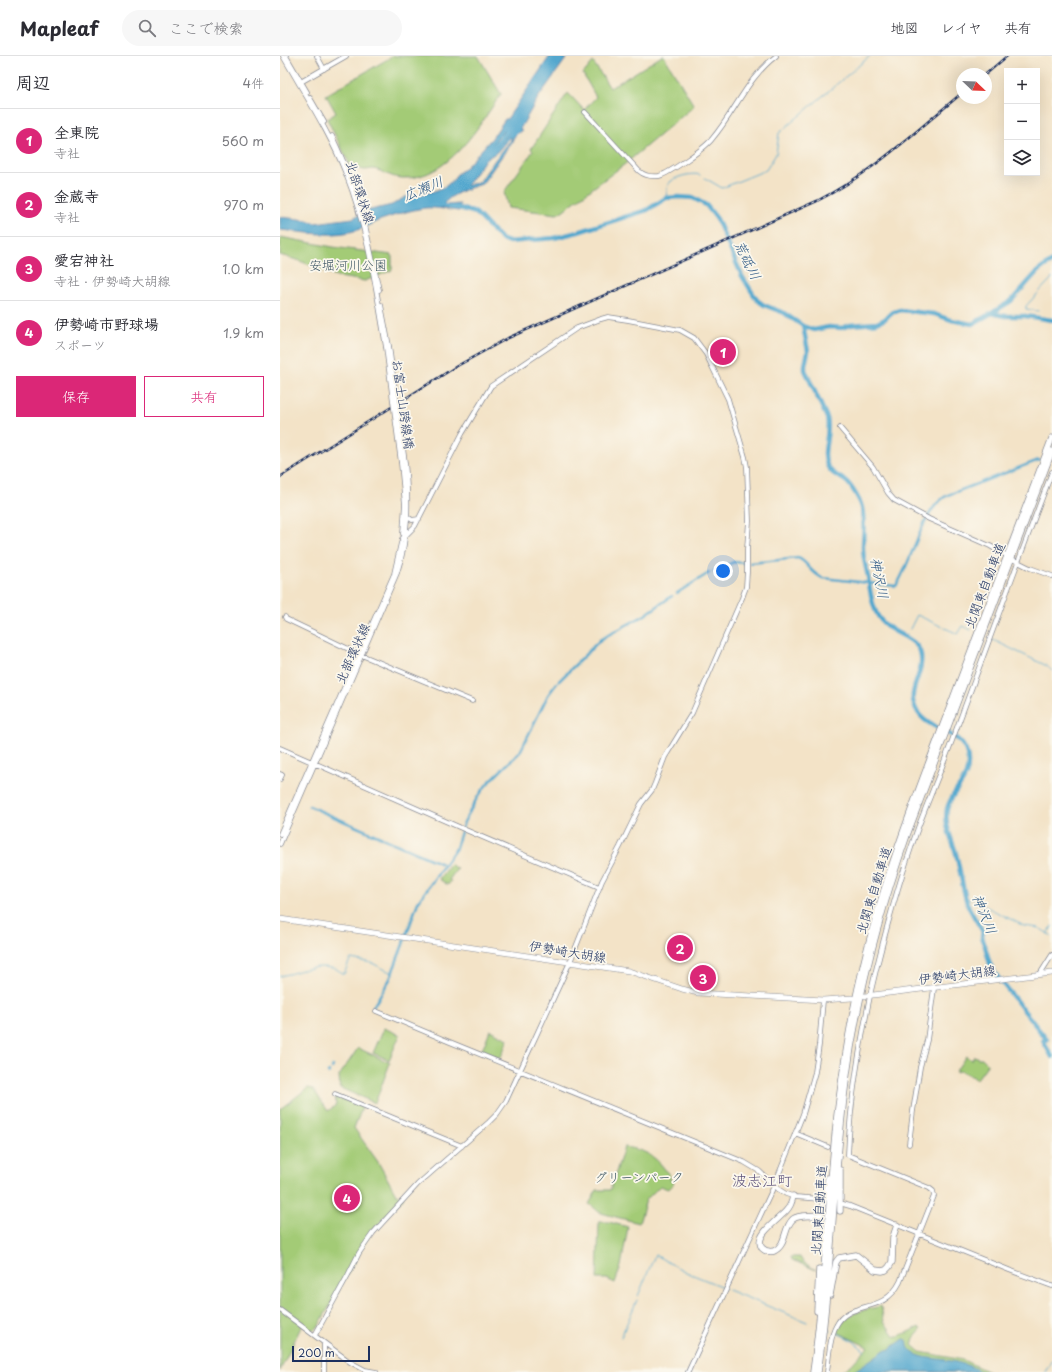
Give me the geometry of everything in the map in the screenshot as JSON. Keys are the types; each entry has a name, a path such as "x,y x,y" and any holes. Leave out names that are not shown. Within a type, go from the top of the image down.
{"highway":[{"name":"北関東自動車道","path":"815,1371 835,1136 846,1052 867,947 894,857 939,742 1052,438"},
{"name":"北関東自動車道","path":"946,723 1052,451"},
{"name":"北関東自動車道","path":"815,1371 822,1340 843,1108 856,1021 875,938 899,858 939,742"},
{"path":"840,1211 843,1108"},
{"path":"793,1196 787,1210 761,1236 760,1244 766,1251 774,1252 780,1248 790,1223 795,1218 799,1216 818,1216 822,1212 835,1136"},
{"path":"793,1196 785,1210 761,1233 758,1240 760,1247 763,1251 768,1253 778,1252 793,1222 800,1218 806,1219"},
{"path":"822,1340 837,1260 856,1255 875,1270 886,1270 892,1262 893,1237 897,1225"},
{"path":"858,1254 874,1268 882,1270 887,1267 890,1262 892,1236 897,1225"},
{"path":"815,1371 818,1270"}],"main road":[{"name":"伊勢崎大胡線","path":"280,919 629,971 698,993 823,1000 852,998"},
{"name":"伊勢崎大胡線","path":"868,995 1052,973"}],"street":[{"name":"北部環状線","path":"283,56 300,83"},
{"name":"北部環状線","path":"286,56 339,155 353,186 360,207 388,347"},
{"path":"317,56 324,69"},
{"path":"300,83 346,56"},
{"path":"585,112 642,174 648,176 662,175 701,149 712,139 754,77 776,56"},
{"path":"314,1335 359,1253 373,1233 418,1184 497,1114 506,1101 570,962 599,888 641,804 652,790 665,757 692,713 739,605 746,587 749,521 746,457 728,399 704,350 694,338 680,330 628,320 608,317 578,328 490,387 462,434 416,526 404,538"},
{"name":"お富士山跨線橋","path":"388,347 403,463"},
{"path":"840,428 873,467 888,493 894,500 1004,554"},
{"name":"北部環状線","path":"280,834 397,573 401,561 408,517 408,498 403,463"},
{"name":"北部環状線","path":"403,463 405,504 404,538"},
{"path":"826,1372 833,1333 838,1322 849,1312 881,1302 891,1295 900,1282 934,1196 933,1190 846,1154 855,1077 868,995 896,894 919,826 956,731 1016,561 1052,472"},
{"path":"408,517 412,520 419,519"},
{"path":"1016,561 1052,576"},
{"path":"285,617 286,619 361,654 472,701"},
{"path":"280,748 599,888"},
{"name":"北部環状線","path":"280,844 313,762"},
{"path":"280,774 282,775 280,779"},
{"path":"1040,974 1052,955"},
{"path":"909,1144 920,1067 927,1040 934,988"},
{"path":"688,1372 774,1186 795,1134 815,1072 823,1000"},
{"path":"376,1010 744,1162 759,1171 782,1192 793,1196 821,1199"},
{"path":"335,1094 462,1146"},
{"path":"795,1134 828,1147"},
{"path":"843,1204 1052,1286"},
{"path":"280,1310 324,1344 359,1367 376,1372"},
{"path":"324,1344 324,1372"}],"green space":[{"path":"393,56 478,56 501,94 483,121 461,149 448,161 434,170 419,176 399,178 374,169 364,170 350,165 327,119 336,113 326,95"},
{"path":"664,56 693,104 693,107 625,164 561,212 557,214 508,208 504,192 533,151 531,149 567,94 568,93 584,110 596,97 583,74 593,62 610,88"},
{"name":"安堀河川公園","path":"280,237 333,247 392,255 392,270 365,281 339,277 300,261 280,255"},
{"path":"450,864 457,869 449,880 451,881 448,885 439,879"},
{"path":"384,1028 400,1035 389,1060 373,1053"},
{"path":"490,1030 508,1039 499,1059 482,1052"},
{"path":"358,1048 390,1063 375,1103 340,1088 339,1076"},
{"path":"966,1056 971,1060 974,1056 982,1058 988,1064 977,1079 961,1071 955,1072"},
{"path":"308,1088 313,1089 328,1111 336,1105 335,1096 361,1106 362,1108 354,1128 378,1162 396,1194 404,1197 369,1235 318,1327 312,1330 302,1325 280,1371 280,1109"},
{"name":"グリーンパーク","path":"624,1147 640,1150 652,1156 662,1165 671,1178 670,1180 674,1183 668,1189 660,1186 646,1200 639,1223 601,1213 589,1204 597,1190 610,1190"},
{"path":"599,1222 609,1222 628,1227 621,1266 615,1283 607,1279 597,1279"},
{"path":"791,1257 800,1257 803,1262 816,1270 792,1260"},
{"path":"881,1306 884,1321 894,1336 899,1336 919,1327 921,1330 914,1338 912,1345 920,1352 963,1360 989,1372 841,1372 851,1365 868,1347 837,1332 840,1325 849,1316 855,1313"}],"water":[{"path":"550,56 568,56 538,98 520,129 522,130 515,136 482,184 464,190 451,197 444,203 446,205 460,204 459,211 433,208 419,209 401,213 357,230 333,234 315,234 280,230 280,217 307,220 315,223 353,218 366,211 392,205 405,197 422,195 446,186 466,167 492,138 505,119 507,119","holes":["504,131 509,132 502,142 487,153 497,138","510,137 511,140 480,181 466,186 485,160 497,152"]},
{"path":"904,1339 907,1340 908,1346 911,1350 919,1356 959,1363 973,1367 981,1372 853,1372 886,1349 888,1350"}],"waterway":[{"path":"705,178 722,188 766,170 776,154 779,133 870,56"},
{"name":"広瀬川","path":"485,156 511,127"},
{"path":"666,198 667,187 670,182 688,175 700,175"},
{"name":"荒砥川","path":"454,208 476,213 501,239 509,242 554,238 647,210 666,198 693,198 706,205 717,219 742,276 757,300 764,305 784,313 803,326 814,330 829,327 842,328 850,325 877,323 885,319 891,313 900,310 934,314 951,320 972,324 1011,301 1038,271 1052,261"},
{"path":"1038,311 1026,309 1026,306 1052,278"},
{"path":"992,313 1005,316 1025,316 1052,320"},
{"name":"神沢川","path":"803,326 808,351 805,370 827,418 828,424 825,460 828,468 849,484 858,498 862,508 864,523 863,548 874,608 880,619 886,625 912,641 920,651 921,666 913,692 914,704 918,713 932,725 957,739 963,745 967,754 968,763 965,778 953,795 946,815 948,830 957,857 967,903 983,932 982,936 990,964 996,975 1047,1040 1043,1041 1052,1057"},
{"path":"750,563 798,558 815,574 823,578 896,586 902,576 924,523 939,501 948,495 1039,460"},
{"path":"714,571 734,562 745,563"},
{"path":"677,593 709,573"},
{"path":"559,681 601,639 645,615 672,596"},
{"path":"910,629 917,615 958,634 963,626 971,630"},
{"name":"神沢川","path":"905,638 907,634"},
{"path":"993,640 1047,666 1052,671"},
{"path":"406,936 418,902 456,848 464,822 477,798 487,784 520,752 548,695 557,683"},
{"path":"309,806 442,864"},
{"name":"神沢川","path":"966,898 970,899"},
{"path":"973,900 1024,926 1039,928 1052,936"},
{"path":"1048,934 1052,926"},
{"path":"373,1007 390,979 405,939"},
{"path":"280,976 320,967 336,969 344,974 351,959 372,963 392,973"},
{"path":"638,1296 655,1255 686,1272 725,1288"},
{"path":"728,1290 807,1322"},
{"path":"621,1337 637,1300"},
{"path":"837,1333 853,1341 865,1351"},
{"path":"1045,1372 1052,1360"}],"railway":[{"path":"992,69 1007,56"},
{"path":"280,477 457,366 508,338 817,201 837,190 892,152 956,98"}],"place":[{"name":"全東院","path":"723,352"},
{"name":"金蔵寺","path":"680,948"},
{"name":"愛宕神社","path":"703,978"},
{"name":"伊勢崎市野球場","path":"347,1198"}],"district":[{"name":"波志江町","path":"762,1179"}]}
